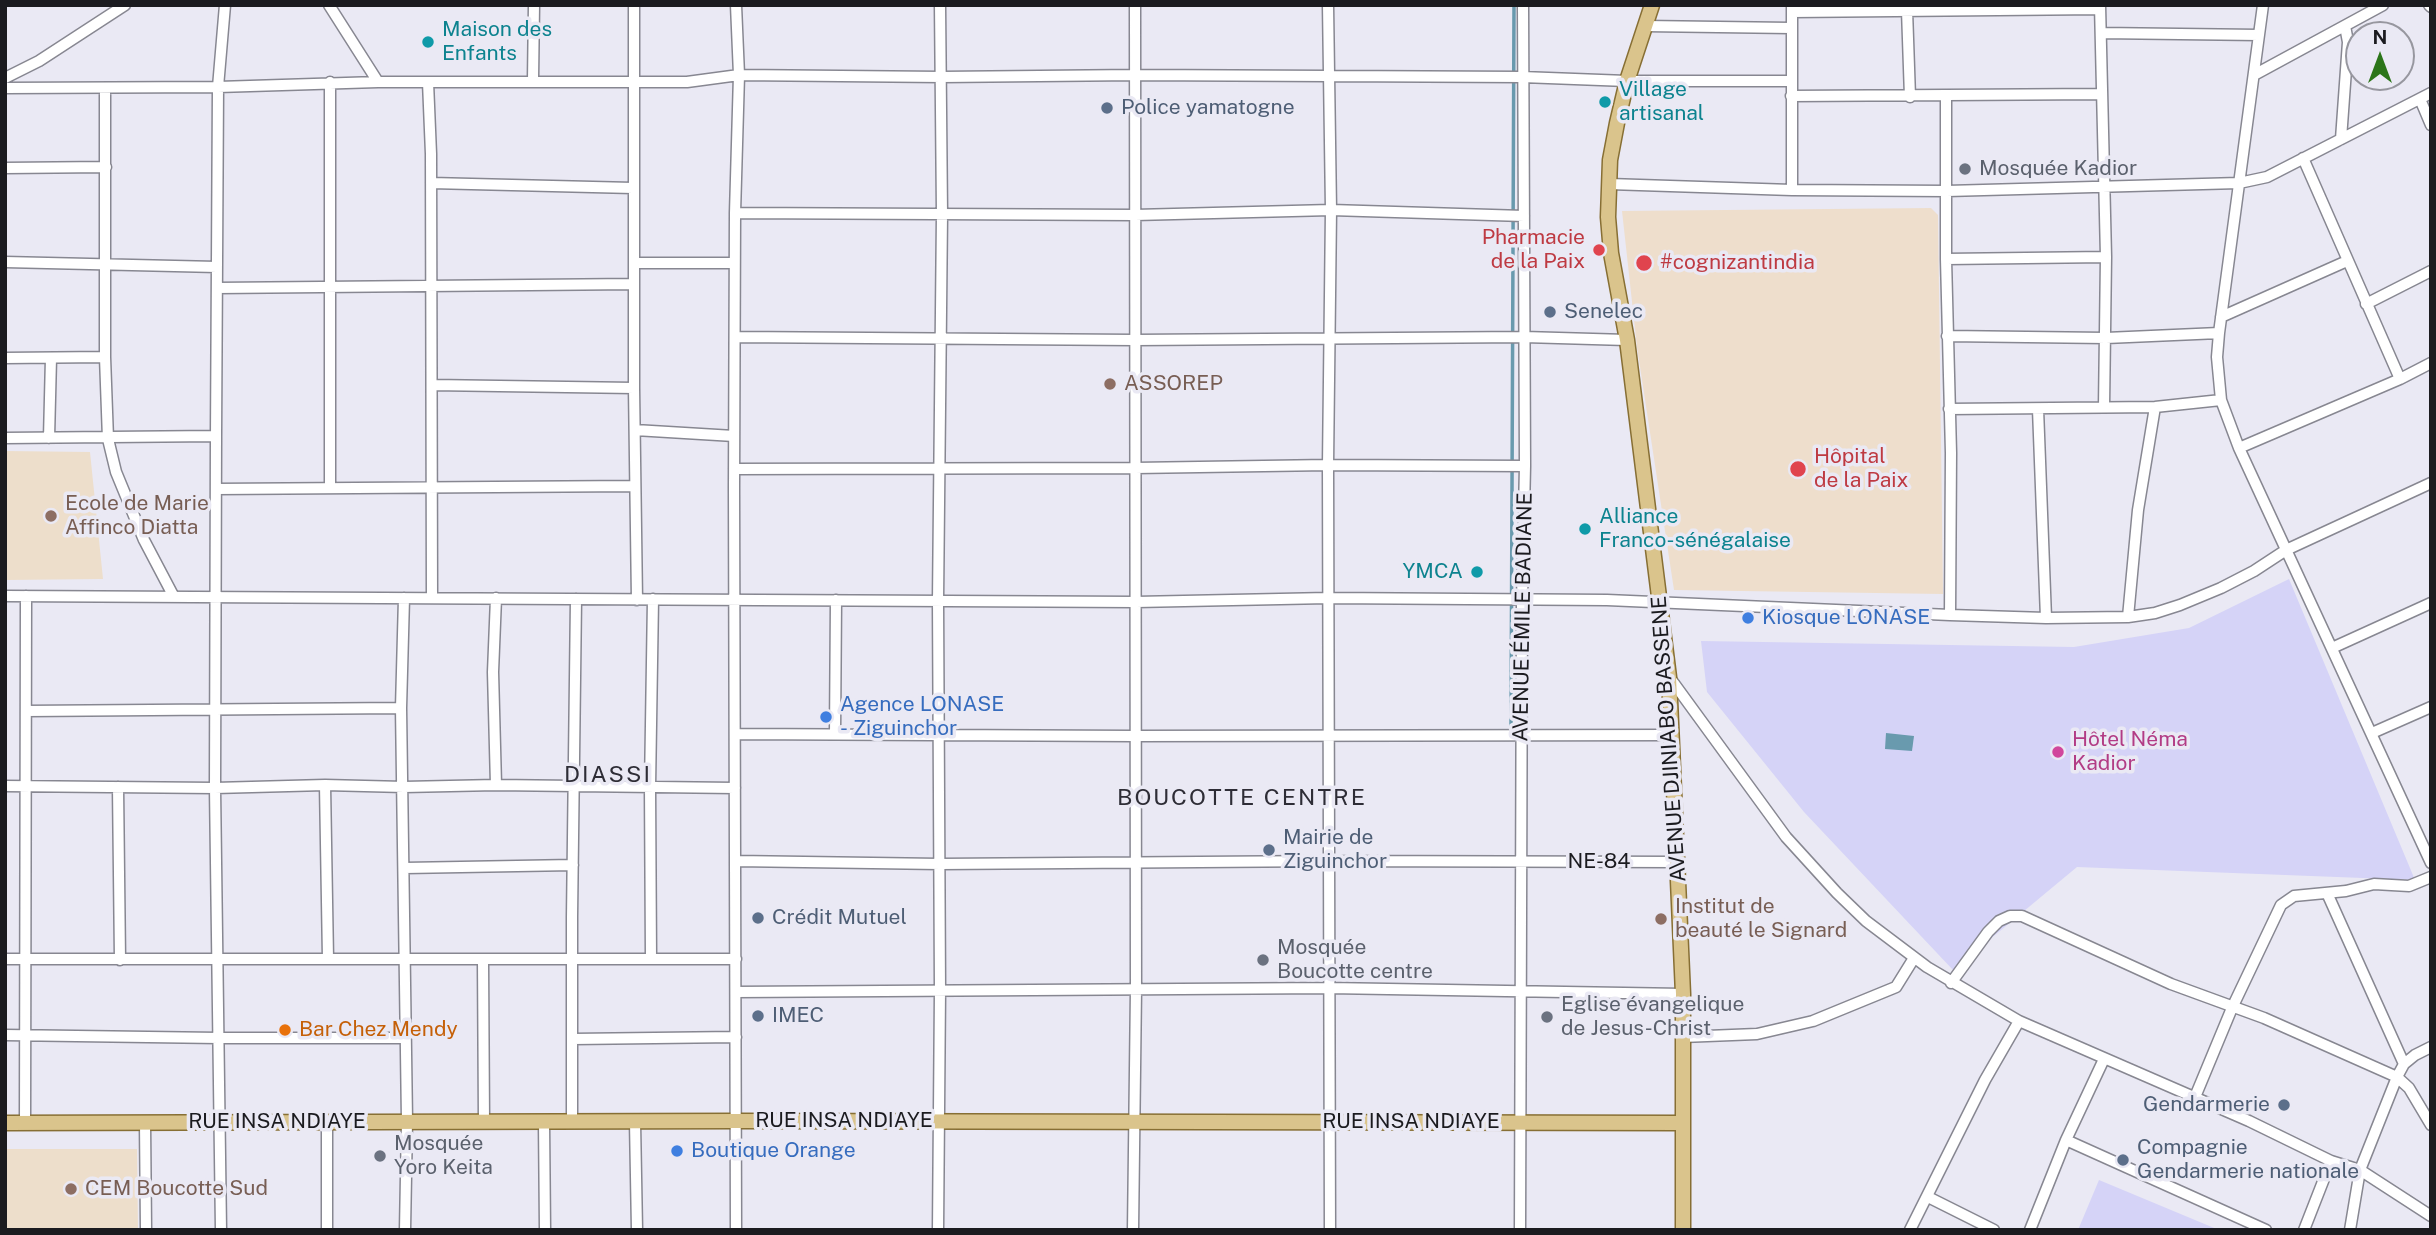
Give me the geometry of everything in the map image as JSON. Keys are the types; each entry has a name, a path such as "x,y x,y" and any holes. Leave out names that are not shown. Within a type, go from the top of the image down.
{"main road":[{"name":"AVENUE DJINIABO BASSENE","path":"1652,5 1627,81 1613,140 1609,184 1611,253 1627,340 1669,677 1683,994 1683,1230"},
{"name":"RUE INSA NDIAYE","path":"5,1122 1682,1123"}],"street":[{"path":"5,78 39,61 125,5"},
{"path":"221,1230 215,788 216,436 218,87 225,5"},
{"path":"329,5 378,82"},
{"path":"533,80 534,5"},
{"path":"634,5 636,600"},
{"path":"736,5 739,75 734,263 736,1230"},
{"path":"938,1230 942,214 940,5"},
{"path":"1133,1230 1136,989 1135,5"},
{"path":"1328,5 1331,211 1328,338 1329,1230"},
{"name":"AVENUE ÉMILE BADIANE","path":"1520,1230 1521,600 1525,466 1523,5"},
{"path":"2263,5 2219,333 2217,357 2221,400 2239,448 2431,863"},
{"path":"2354,21 2383,5"},
{"path":"1792,190 1792,9 2100,7 2106,257 2104,407"},
{"path":"1907,10 1910,97"},
{"path":"1645,26 1791,28"},
{"path":"2254,75 2345,26"},
{"path":"2101,33 2259,35"},
{"path":"5,88 218,87 330,82 533,80 687,82 739,75 1522,77 1627,81 1791,81"},
{"path":"330,82 330,488"},
{"path":"428,82 432,285 432,597"},
{"path":"2341,139 2345,84"},
{"path":"105,88 105,357 108,439 117,472 144,540 174,597"},
{"path":"1609,184 1792,190 1947,191 2239,183 2267,177 2431,93"},
{"path":"1791,96 2102,94"},
{"path":"1946,96 1947,336 1951,453 1950,615"},
{"path":"2420,99 2431,125"},
{"path":"2303,158 2400,379"},
{"path":"5,168 106,167"},
{"path":"431,183 633,188"},
{"path":"735,213 1135,215 1331,211 1524,216"},
{"path":"1946,259 2106,257"},
{"path":"2221,317 2347,261"},
{"path":"5,262 217,267"},
{"path":"634,263 734,263"},
{"path":"2366,304 2431,271"},
{"path":"217,288 634,284"},
{"path":"1947,336 2106,338 2219,333"},
{"path":"735,337 1135,340 1524,337 1627,340"},
{"path":"5,358 105,357"},
{"path":"50,438 51,358"},
{"path":"2239,448 2431,363"},
{"path":"432,385 634,388"},
{"path":"1949,409 2155,407 2221,400"},
{"path":"2127,617 2138,510 2155,407"},
{"path":"2038,409 2046,618"},
{"path":"635,430 734,436"},
{"path":"5,438 216,436"},
{"path":"734,468 1525,466"},
{"path":"5,596 1136,602 1328,598 1660,601 1950,615 2127,617 2180,605 2221,589 2287,550 2431,482"},
{"path":"216,489 635,486"},
{"path":"25,1122 26,596"},
{"path":"404,598 401,708 407,1121 405,1230"},
{"path":"496,598 493,672 496,785"},
{"path":"572,1122 576,600"},
{"path":"651,958 653,600"},
{"path":"835,734 836,600"},
{"path":"2332,648 2431,603"},
{"path":"1669,677 1786,837 1866,921 1914,958 1951,983 2019,1021 2194,1097 2331,1161 2360,1170 2431,1216"},
{"path":"2372,733 2431,707"},
{"path":"26,711 401,708"},
{"path":"735,734 1328,734 1521,737 1673,734"},
{"path":"325,785 328,959"},
{"path":"5,786 215,788 496,785 735,788"},
{"path":"118,787 120,960"},
{"name":"NE-84","path":"736,861 940,864 1134,861 1678,862"},
{"path":"405,867 573,865"},
{"path":"2194,1097 2232,1008 2281,905 2294,896 2374,884 2409,886 2431,877"},
{"path":"2327,893 2404,1064"},
{"path":"1951,983 1999,921 2010,916 2022,916 2171,984 2264,1018 2397,1077 2409,1088 2431,1125"},
{"path":"1682,1037 1757,1034 1813,1021 1896,988 1914,958"},
{"path":"5,959 736,959"},
{"path":"483,961 484,1122"},
{"path":"736,992 1329,989 1683,994"},
{"path":"1910,1230 1984,1080 2019,1021"},
{"path":"5,1035 405,1038"},
{"path":"573,1039 736,1037"},
{"path":"2350,1230 2360,1170 2397,1077 2404,1064 2415,1055 2431,1048"},
{"path":"2030,1230 2066,1140 2104,1059"},
{"path":"544,1122 545,1230"},
{"path":"635,1122 637,1230"},
{"path":"145,1123 146,1230"},
{"path":"327,1123 327,1230"},
{"path":"2066,1140 2266,1230"},
{"path":"2304,1230 2331,1161"},
{"path":"1928,1197 1994,1230"}],"shaded area":[{"name":"Hôpital de la Paix","path":"1931,208 1938,215 1943,594 1674,590 1637,347 1622,211"},
{"name":"Ecole de Marie Affinco Diatta","path":"5,451 90,452 103,579 5,580"},
{"name":"Hôtel Néma Kadior","path":"2289,579 2415,880 2077,867 1953,970 1804,812 1707,692 1701,641 2074,647 2189,628"},
{"path":"1886,733 1914,736 1912,751 1885,749"},
{"name":"CEM Boucotte Sud","path":"5,1149 137,1149 138,1230 5,1230"},
{"path":"2099,1180 2219,1230 2078,1230"}],"waterway":[{"path":"1511,728 1514,5"}],"place":[{"name":"Maison des Enfants","path":"428,42"},
{"name":"Village artisanal","path":"1605,102"},
{"name":"Police yamatogne","path":"1107,108"},
{"name":"Mosquée Kadior","path":"1965,169"},
{"name":"Pharmacie de la Paix","path":"1599,250"},
{"name":"#cognizantindia","path":"1644,263"},
{"name":"Senelec","path":"1550,312"},
{"name":"ASSOREP","path":"1110,384"},
{"name":"Hôpital de la Paix","path":"1798,469"},
{"name":"Ecole de Marie Affinco Diatta","path":"51,516"},
{"name":"Alliance Franco-sénégalaise","path":"1585,529"},
{"name":"YMCA","path":"1477,572"},
{"name":"Kiosque LONASE","path":"1748,618"},
{"name":"Agence LONASE - Ziguinchor","path":"826,717"},
{"name":"Hôtel Néma Kadior","path":"2058,752"},
{"name":"Mairie de Ziguinchor","path":"1269,850"},
{"name":"Crédit Mutuel","path":"758,918"},
{"name":"Institut de beauté le Signard","path":"1661,919"},
{"name":"Mosquée Boucotte centre","path":"1263,960"},
{"name":"IMEC","path":"758,1016"},
{"name":"Eglise évangelique de Jesus-Christ","path":"1547,1017"},
{"name":"Bar Chez Mendy","path":"285,1030"},
{"name":"Gendarmerie","path":"2284,1105"},
{"name":"Boutique Orange","path":"677,1151"},
{"name":"Mosquée Yoro Keita","path":"380,1156"},
{"name":"Compagnie Gendarmerie nationale","path":"2123,1160"},
{"name":"CEM Boucotte Sud","path":"71,1189"}],"district":[{"name":"DIASSI","path":"608,775"},
{"name":"BOUCOTTE CENTRE","path":"1242,798"}]}
